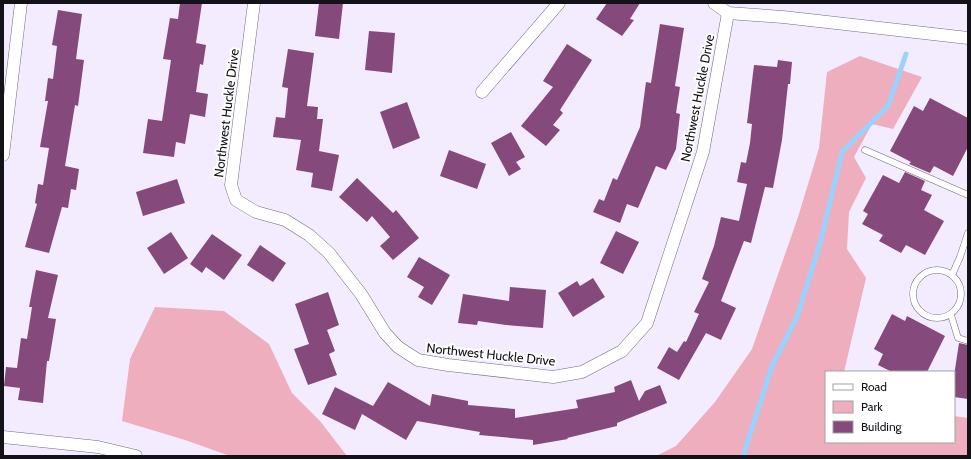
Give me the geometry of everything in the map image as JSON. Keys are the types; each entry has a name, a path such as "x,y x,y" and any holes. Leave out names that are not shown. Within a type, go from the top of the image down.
{"street":[{"path":"3,155 21,3"},
{"name":"Northwest Huckle Drive","path":"254,3 231,185 236,200 256,212 285,220 309,234 329,253 361,294 385,333 398,347 418,360 448,365 553,377 582,372 622,351 647,322 703,152 728,13"},
{"path":"482,92 559,3"},
{"path":"714,3 728,13 783,16 968,38"},
{"path":"3,437 98,447 136,456"}],"lane":[{"path":"865,150 968,195"},
{"path":"952,275 960,258 968,233"},
{"path":"937,269 952,275 961,287 962,295 960,302 951,315 935,319 920,312 912,297 916,281 921,275 937,269"},
{"path":"951,315 958,338 968,341"}],"green space":[{"path":"860,56 922,77 893,129 872,124 854,157 866,178 849,212 847,249 866,278 844,371 825,371 825,443 955,443 955,416 968,418 968,456 656,456 676,446 715,402 752,349 798,217 819,148 827,72"},
{"path":"155,307 224,311 269,344 292,393 320,421 347,456 230,456 185,440 122,421 130,359"}],"building":[{"path":"180,3 202,3 196,43 206,45 203,65 200,64 196,92 208,94 205,117 190,114 185,144 176,142 174,157 143,153 148,119 162,121 171,60 163,59 170,18 178,19"},
{"path":"319,3 343,3 339,39 315,36"},
{"path":"607,3 640,3 630,19 634,20 622,36 596,19"},
{"path":"58,10 82,14 76,59 84,60 78,106 75,105 65,166 79,169 76,190 71,189 68,208 62,207 49,253 25,247 37,204 35,203 38,184 43,185 49,148 40,147 48,101 45,101 48,78 53,79 57,46 52,45"},
{"path":"660,24 684,28 675,86 680,87 676,113 680,114 676,149 666,170 656,166 638,208 627,204 620,223 593,212 599,199 604,201 613,178 617,180 640,127 646,82 651,83"},
{"path":"369,31 395,33 392,73 365,70"},
{"path":"567,44 592,60 560,110 563,113 553,125 560,130 546,146 521,126 553,87 543,81"},
{"path":"288,49 314,53 307,106 318,107 317,119 323,119 319,151 339,155 332,191 311,187 313,173 296,170 301,140 273,137 276,117 285,118 288,88 282,87"},
{"path":"778,60 792,62 782,140 773,188 765,187 751,243 744,241 721,301 736,308 721,340 706,333 679,380 657,368 669,347 677,352 684,341 686,342 699,314 694,312 709,282 702,279 714,246 721,217 739,221 747,184 737,182 741,162 746,163 750,143 752,124 747,123 754,65 777,67"},
{"path":"930,98 968,118 968,147 953,176 934,166 930,173 909,164 911,162 890,151 914,106 923,111"},
{"path":"407,102 420,138 393,149 380,112"},
{"path":"511,132 525,157 516,162 521,169 509,176 491,143"},
{"path":"449,150 486,164 477,189 440,176"},
{"path":"905,172 925,181 921,190 932,195 924,210 944,221 925,255 906,245 901,253 879,241 883,235 862,224 868,214 863,211 883,175 899,183"},
{"path":"357,178 393,213 396,210 419,238 393,260 380,246 390,237 372,216 367,222 339,197"},
{"path":"177,179 185,203 143,216 136,192"},
{"path":"616,231 639,242 623,274 600,263"},
{"path":"171,232 188,258 164,274 147,248"},
{"path":"212,234 242,255 224,280 206,267 202,273 190,264"},
{"path":"260,245 286,263 273,282 247,265"},
{"path":"419,257 450,275 432,305 418,297 424,287 407,277"},
{"path":"36,270 58,275 48,318 56,319 49,361 47,361 43,403 18,400 20,388 4,386 6,367 17,368 21,338 27,339 32,307 29,307"},
{"path":"593,278 605,297 573,317 558,293 577,281 580,286"},
{"path":"510,287 546,290 543,328 478,321 477,325 458,323 463,294 509,301"},
{"path":"328,292 339,325 327,330 335,351 329,354 337,375 308,385 294,349 309,344 295,304"},
{"path":"892,314 905,321 907,316 945,336 928,371 890,371 878,365 883,354 874,349"},
{"path":"959,343 968,345 968,399 955,397 955,371"},
{"path":"631,380 639,401 645,391 660,385 667,403 617,423 617,426 567,438 568,439 533,445 533,440 479,435 480,432 417,421 406,440 362,414 355,430 322,414 335,387 373,406 388,382 430,406 432,394 468,401 468,405 515,409 515,418 578,408 576,400 615,392 614,387"}],"waterway":[{"path":"743,456 772,366 797,317 821,240 842,152 888,106 906,54"}]}
